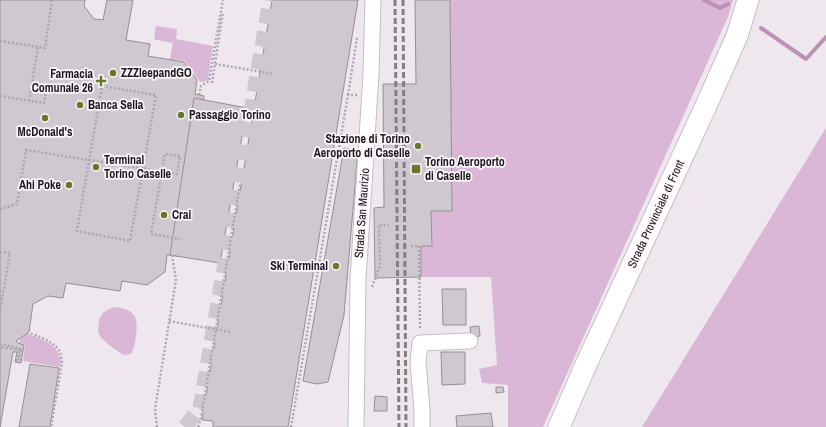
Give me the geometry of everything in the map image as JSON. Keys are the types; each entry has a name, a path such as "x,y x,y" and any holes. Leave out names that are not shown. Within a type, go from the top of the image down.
{"main road":[{"name":"Strada Provinciale di Front","path":"559,427 584,369 737,36 748,0"}],"street":[{"name":"Strada San Maurizio","path":"356,427 358,279 370,95 373,0"},
{"path":"422,427 418,362 420,343 470,341"}],"path":[{"path":"0,41 45,48 52,0"},
{"path":"199,95 201,86 209,81 224,0"},
{"path":"212,82 224,0"},
{"path":"291,427 358,34"},
{"path":"29,101 38,46"},
{"path":"212,63 274,74"},
{"path":"0,96 44,103 47,84"},
{"path":"102,86 156,95 130,241 76,231 89,160 102,86"},
{"path":"348,95 370,95"},
{"path":"0,209 17,204 26,150 149,170 156,171 163,172 177,174 180,156 165,154 163,161 162,168 161,176 160,183 151,234 180,239"},
{"path":"198,427 201,418 240,184"},
{"path":"379,225 389,225"},
{"path":"411,246 419,246 420,343"},
{"path":"0,252 10,253 0,311"},
{"path":"157,427 155,409 176,280 172,255"},
{"path":"169,321 230,332"},
{"path":"27,333 43,338 56,347 62,362 51,427"},
{"path":"0,344 22,348 19,360 17,360 20,350 1,347 0,352"}],"shaded area":[{"path":"450,0 733,0 728,17 543,427 508,427 508,385 482,383 479,369 497,365 491,277 421,277 421,246 432,246 431,211 452,210"},
{"path":"156,26 177,29 176,39 213,46 208,79 204,82 200,82 185,61 170,59 173,43 154,39"},
{"path":"826,128 826,427 642,427"},
{"path":"114,307 131,312 136,319 136,336 131,354 124,355 117,351 105,342 99,335 99,322 102,314"},
{"path":"21,333 39,338 55,348 60,359 59,367 23,361 25,344 19,343"}],"building":[{"name":"Terminal Torino Caselle","path":"0,0 85,0 84,6 94,19 103,20 107,0 133,0 126,40 150,44 148,56 184,62 197,80 195,94 204,96 178,256 167,255 165,272 147,285 122,281 120,291 66,283 63,298 48,296 33,304 29,332 16,341 24,345 21,363 15,362 17,352 13,352 0,427"},
{"path":"272,0 358,0 288,427 213,427 213,421 202,420"},
{"name":"Stazione di Torino Aeroporto di Caselle","path":"415,0 450,0 452,211 431,211 432,246 421,246 421,277 375,278 374,208 384,207 383,84 416,84"},
{"path":"194,98 247,108 220,263 170,255"},
{"name":"Ski Terminal","path":"344,148 358,150 344,315 328,382 317,384 303,381"},
{"path":"442,289 466,289 466,325 443,325"},
{"path":"479,326 480,336 471,337 470,327"},
{"path":"441,352 465,352 465,384 442,385"},
{"path":"30,364 59,368 50,427 19,427"},
{"path":"496,387 503,387 504,392 496,393"},
{"path":"375,396 387,397 387,411 374,411"},
{"path":"491,413 493,427 457,427 456,416"}],"waterway":[{"path":"704,0 720,8 728,4"},
{"path":"761,28 806,59 826,37"}],"tunnel":[{"path":"185,427 200,408 270,0"}],"railway":[{"path":"395,0 399,427"},
{"path":"403,0 406,427"}],"place":[{"name":"ZZZleepandGO","path":"113,73"},
{"name":"Farmacia Comunale 26","path":"101,81"},
{"name":"Banca Sella","path":"80,105"},
{"name":"Passaggio Torino","path":"181,115"},
{"name":"McDonald's","path":"45,118"},
{"name":"Stazione di Torino Aeroporto di Caselle","path":"418,146"},
{"name":"Terminal Torino Caselle","path":"96,167"},
{"name":"Torino Aeroporto di Caselle","path":"416,169"},
{"name":"Ahi Poke","path":"69,185"},
{"name":"Crai","path":"164,215"},
{"name":"Ski Terminal","path":"336,266"}]}
